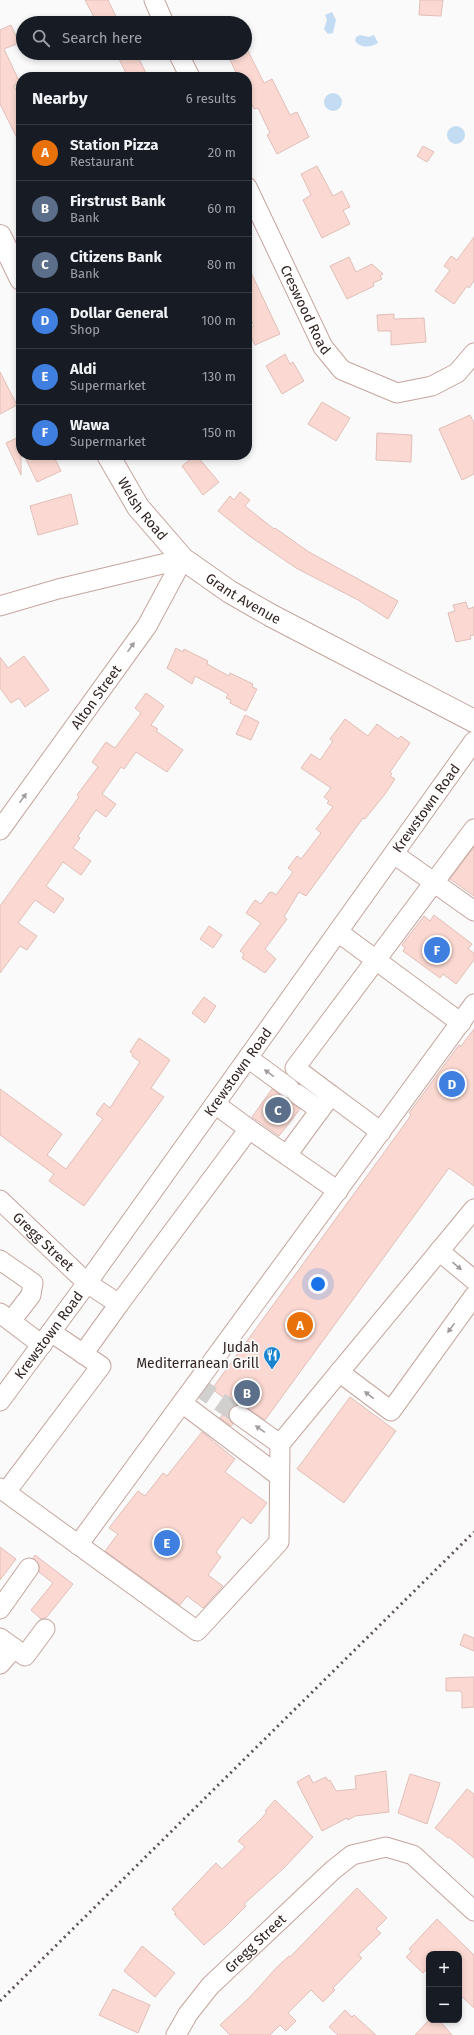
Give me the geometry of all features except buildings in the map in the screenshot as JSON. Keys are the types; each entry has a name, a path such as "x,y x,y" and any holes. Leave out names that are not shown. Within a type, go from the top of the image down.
{"main road":[{"path":"0,236 16,269"},
{"name":"Welsh Road","path":"111,460 138,507 183,559"},
{"name":"Grant Avenue","path":"183,559 230,592 272,616 474,721"}],"street":[{"path":"154,0 161,16"},
{"path":"182,60 188,72"},
{"name":"Creswood Road","path":"252,198 323,347 342,370 396,393 432,386 457,373 474,353"},
{"path":"0,606 58,589 183,559"},
{"name":"Alton Street","path":"0,830 147,626 183,559"},
{"name":"Krewstown Road","path":"0,1401 87,1283 474,741"},
{"path":"326,1103 295,1068 375,959 474,829"},
{"path":"394,854 474,910"},
{"path":"338,932 461,1023"},
{"path":"78,1545 474,1004"},
{"path":"248,1058 293,1091 326,1103 381,1132"},
{"path":"287,1155 326,1103"},
{"path":"215,1104 338,1190"},
{"path":"83,1354 249,1129"},
{"path":"0,1260 33,1283 31,1294 5,1317 46,1339 83,1354 100,1366 3,1490 197,1631 279,1542 280,1444 474,1209"},
{"name":"Gregg Street","path":"3,1210 87,1283 119,1304"},
{"path":"439,1251 474,1280"},
{"path":"339,1372 391,1411 474,1296"},
{"path":"182,1403 279,1476"},
{"path":"239,1415 280,1444"},
{"path":"0,1609 29,1568"},
{"path":"0,1664 7,1643 25,1656 45,1629"},
{"name":"Gregg Street","path":"176,2035 188,2014 210,1986 352,1855 386,1847 413,1855 474,1911"}],"water":[{"path":"332,12 336,20 333,33 328,34 324,29 327,20 325,15"},
{"path":"360,35 369,37 374,35 378,43 369,46 360,45 355,41 356,37"},
{"path":"329,93 337,93 342,98 340,109 337,111 329,111 324,106 324,98"},
{"path":"456,126 462,129 465,135 462,141 456,144 450,141 447,135 450,129"}],"tunnel":[{"path":"196,1385 239,1415"}],"railway":[{"path":"0,2001 474,1532"}],"place":[{"name":"Wawa","path":"437,950"},
{"name":"Dollar General","path":"452,1084"},
{"name":"Citizens Bank","path":"278,1110"},
{"name":"Station Pizza","path":"300,1325"},
{"name":"Judah Mediterranean Grill","path":"272,1370"},
{"name":"Firstrust Bank","path":"247,1393"},
{"name":"Aldi","path":"167,1543"}]}
